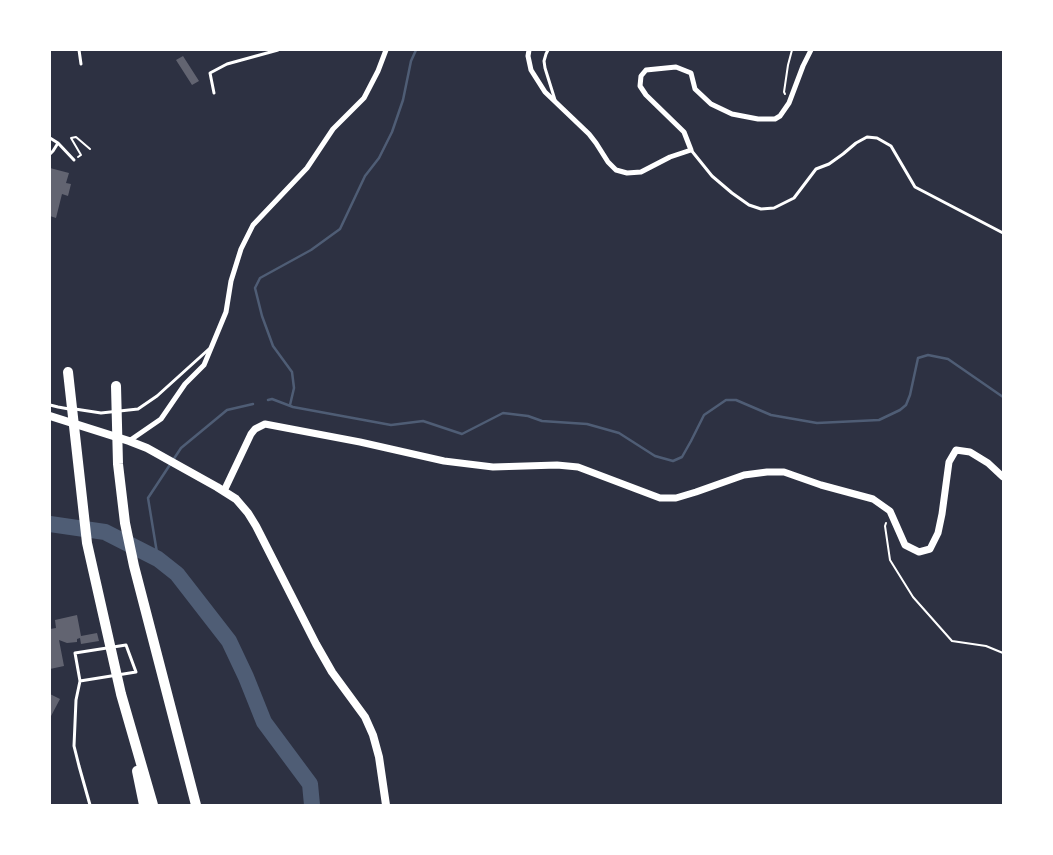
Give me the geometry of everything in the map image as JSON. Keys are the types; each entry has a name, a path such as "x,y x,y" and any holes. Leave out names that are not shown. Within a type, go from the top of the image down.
{"highway":[{"path":"68,372 87,543 144,805"},
{"path":"116,386 118,464 125,522 134,566 196,805"},
{"path":"121,694 153,805"},
{"path":"187,767 201,805"}],"main road":[{"path":"50,416 147,448 236,499 256,526 332,672 364,717 373,735 379,757 386,805"}],"street":[{"path":"129,442 160,418 185,384 204,365 226,312 231,281 241,249 253,225 307,168 334,129 364,98 386,50"},
{"path":"529,50 528,56 531,70 545,92 589,134 608,162 616,170 627,173 641,172 670,157 690,150 684,132 646,95 640,86 641,76 646,70 676,67 691,73 695,88 711,104 732,114 758,119 775,118 780,116 789,103 802,66 811,50"},
{"path":"221,489 251,434 265,424 360,442 444,461 493,467 557,465 578,467 660,498 676,498 744,475 784,472 821,485 873,499 890,511 906,545 919,552 930,549 938,533 949,462 956,450 970,452 988,463 1003,477"}],"lane":[{"path":"79,50 81,64"},
{"path":"214,93 210,73 227,64 278,50"},
{"path":"548,50 544,61 544,68 555,101"},
{"path":"690,150 712,176 732,193 749,205 761,209 774,208 794,198 816,170 829,164 867,137 877,138 890,146 915,187 1003,233"},
{"path":"50,138 58,143 74,160"},
{"path":"50,154 58,143"},
{"path":"50,405 101,412 138,409 157,396 212,346"},
{"path":"80,681 136,672 126,645 74,653 80,681 76,700 74,746 90,805"}],"path":[{"path":"789,103 784,92 792,50"},
{"path":"74,160 81,155 71,138 76,137 90,149"},
{"path":"890,511 885,526 890,560 913,597 952,641 986,646 1003,653"}],"building":[{"path":"183,56 199,81 192,85 176,60"},
{"path":"50,168 69,173 66,183 71,184 68,196 62,194 56,218 50,216"},
{"path":"77,615 81,636 97,633 99,641 81,644 80,638 77,639 77,642 67,643 59,640 64,666 50,669 50,629 56,628 55,620"},
{"path":"50,694 60,699 50,718"}],"waterway":[{"path":"290,405 294,388 292,372 273,346 262,316 255,288 260,278 311,250 340,229 365,176 379,158 392,132 403,100 411,61 416,50"},
{"path":"268,400 272,399 293,407 391,425 423,421 462,434 503,413 528,416 542,421 587,424 619,433 655,456 673,461 682,457 704,415 726,400 736,400 771,415 817,423 879,420 906,405 918,358 928,355 948,359 1003,397"},
{"path":"158,559 148,498 181,448 227,410 253,404"},
{"path":"50,524 105,532 158,559 177,574 229,641 264,722 310,784 312,805"}]}
